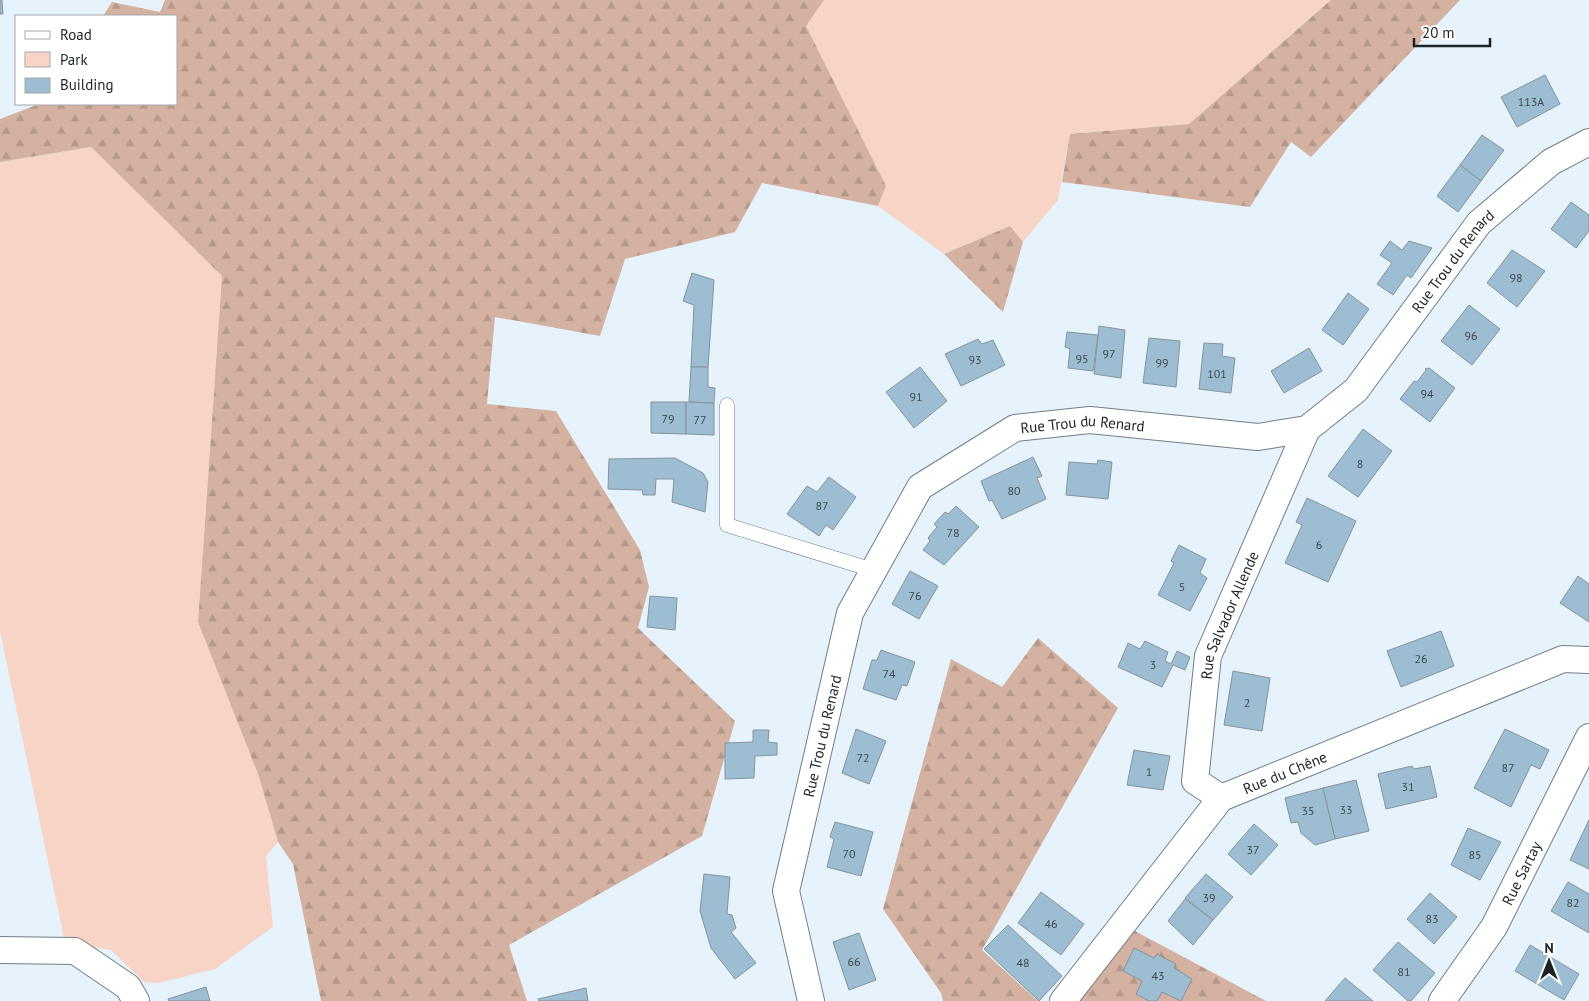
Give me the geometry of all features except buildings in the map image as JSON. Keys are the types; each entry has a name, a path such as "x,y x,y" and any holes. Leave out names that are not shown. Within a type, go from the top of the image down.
{"street":[{"name":"Rue Trou du Renard","path":"812,1001 786,891 850,613 920,487 1015,428 1090,420 1258,437 1308,429 1356,390 1479,222 1551,162 1589,142"},
{"name":"Rue Salvador Allende","path":"1221,798 1195,782 1208,656 1308,429"},
{"name":"Rue du Chêne","path":"1221,798 1563,659 1589,660"},
{"name":"Rue Sartay","path":"1442,1001 1494,927 1589,737"},
{"path":"1064,1001 1221,798"},
{"path":"0,950 75,951 128,986 136,1001"}],"lane":[{"path":"727,405 727,525 873,570"}],"green space":[{"path":"165,0 824,0 806,26 886,186 878,206 762,183 735,232 625,259 600,336 495,317 487,404 556,411 640,550 649,587 638,628 735,721 702,836 509,945 527,1001 321,1001 293,864 278,842 258,774 198,622 222,276 91,147 0,162 0,119 36,105 178,105 178,15 104,15 112,2 160,12"},
{"path":"824,0 1331,0 1189,124 1070,134 1058,200 1023,242 1010,226 944,254 878,206 886,186 806,26"},
{"path":"1331,0 1460,0 1311,157 1291,142 1250,207 1062,182 1070,134 1189,124"},
{"path":"91,147 222,276 198,622 258,774 278,842 266,856 273,927 215,969 159,983 144,982 111,950 65,943 0,631 0,162"},
{"path":"1010,226 1023,242 1003,312 944,254"},
{"path":"1038,638 1118,708 982,950 1038,1001 943,1001 941,993 883,909 951,659 1002,687"},
{"path":"1133,930 1266,1001 1073,1001"}]}
